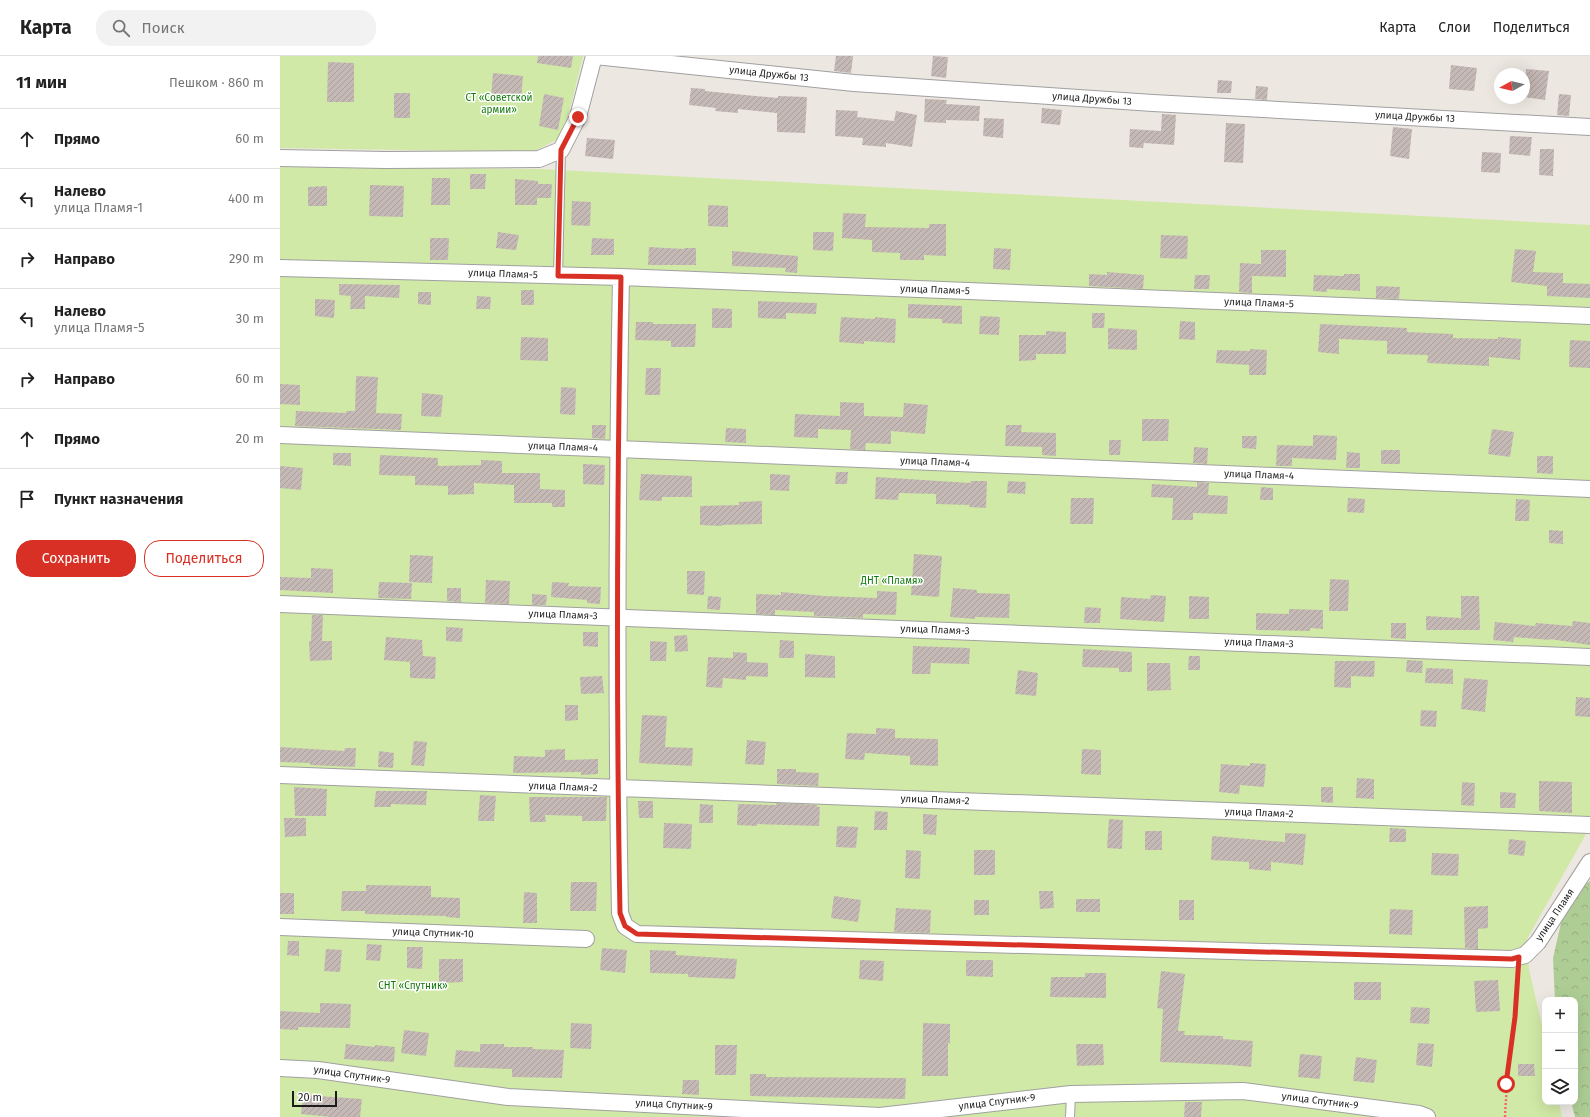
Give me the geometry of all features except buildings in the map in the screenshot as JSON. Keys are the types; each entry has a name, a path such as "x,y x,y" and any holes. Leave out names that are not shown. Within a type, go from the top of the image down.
{"street":[{"name":"улица Дружбы 13","path":"595,56 854,83 1161,103 1590,127"},
{"path":"280,158 539,160 561,150 578,117 595,56"},
{"name":"улица Пламя-5","path":"280,268 621,277 1590,316"},
{"path":"621,277 618,449 618,789 620,913 625,926 637,934 1516,958"},
{"name":"улица Пламя-4","path":"280,435 1590,489"},
{"name":"улица Пламя-3","path":"280,604 1590,657"},
{"name":"улица Пламя-2","path":"280,775 1590,825"},
{"name":"улица Пламя","path":"1516,958 1525,955 1538,942 1590,862"},
{"name":"улица Спутник-10","path":"280,927 586,939"},
{"name":"улица Спутник-9","path":"280,1068 318,1070 508,1097 880,1116 1071,1094 1243,1091 1419,1114 1426,1117"}],"lane":[{"path":"558,276 561,150"},
{"path":"1070,1117 1071,1094"}],"path":[{"path":"1505,1117 1506,1084 1515,1017 1516,958"}],"green space":[{"name":"СТ «Советской армии»","path":"280,56 583,56 569,113 558,139 533,152 280,148"},
{"name":"ДНТ «Пламя»","path":"280,167 541,169 1590,225 1590,827 1527,939 1529,969 1542,1026 1542,1105 1560,1105 1562,1117 280,1117"},
{"path":"1590,881 1590,1117 1575,1117 1572,1105 1578,1105 1578,997 1555,997 1553,958 1563,914 1578,889"}],"route":[{"path":"578,117 561,150 558,276 621,277 618,449 618,789 620,913 625,926 637,934 1512,959 1519,957 1515,1017 1506,1084"}],"park label":[{"name":"СНТ «Спутник»","path":"413,986"}]}
